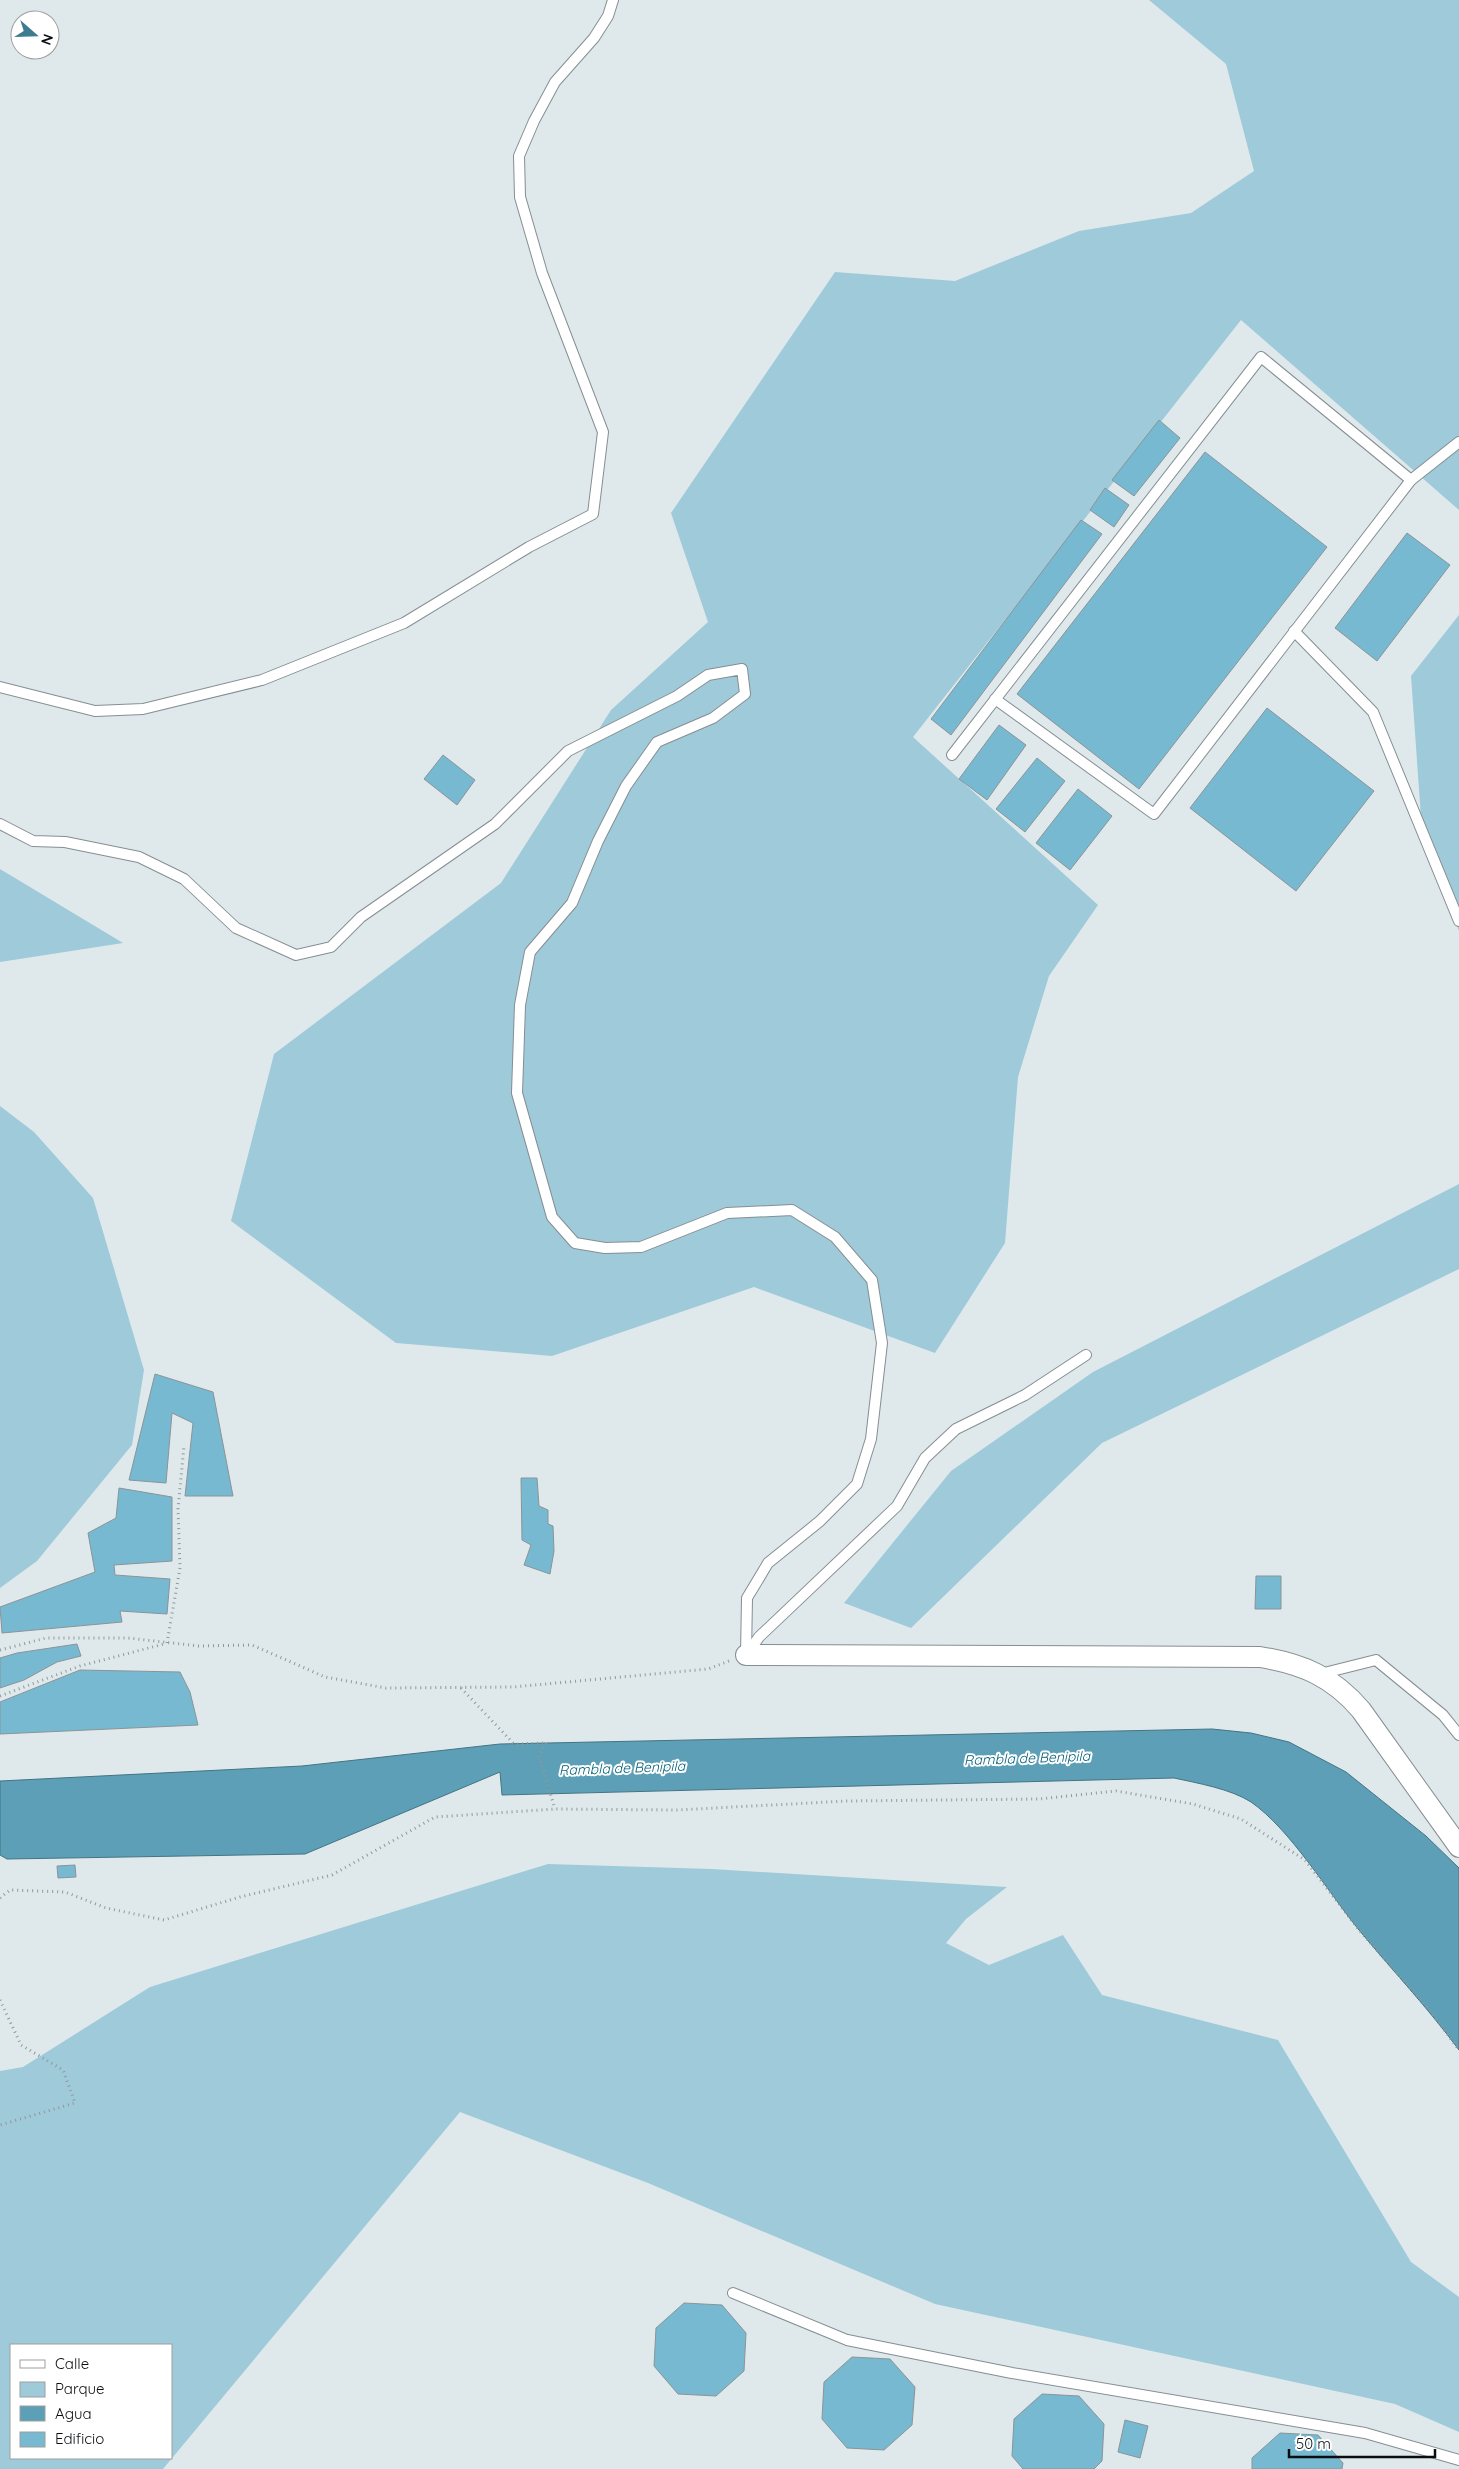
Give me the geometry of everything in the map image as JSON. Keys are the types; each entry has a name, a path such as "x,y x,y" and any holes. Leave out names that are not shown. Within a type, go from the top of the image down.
{"street":[{"path":"746,1655 1260,1657 1288,1661 1320,1674 1346,1692 1361,1710 1459,1847"}],"lane":[{"path":"0,687 95,711 143,709 262,680 404,623 530,547 593,514 603,432 542,273 520,197 520,156 534,121 555,82 594,38 608,16 613,0"},
{"path":"952,755 1261,357 1411,480"},
{"path":"996,699 1154,814 1411,480 1459,442"},
{"path":"1294,631 1373,712 1459,921"},
{"path":"0,824 32,841 65,842 139,857 184,879 236,928 296,955 331,946 361,917 495,824 568,751 677,696 708,674 742,670 745,694 713,718 657,742 626,786 598,841 572,903 530,952 520,1005 517,1093 552,1217 575,1243 605,1248 641,1246 727,1213 792,1210 835,1237 872,1280 882,1343 871,1439 857,1484 820,1521 768,1563 747,1598 746,1655"},
{"path":"746,1655 759,1637 897,1506 925,1458 956,1429 1025,1395 1086,1355"},
{"path":"1320,1674 1376,1660 1443,1715 1459,1734"},
{"path":"733,2293 847,2340 1012,2373 1364,2433 1459,2460"}],"path":[{"path":"167,1643 180,1568 178,1509 184,1446"},
{"path":"0,1650 46,1638 128,1638 199,1646 252,1645 325,1677 386,1688 513,1687 708,1669 746,1655"},
{"path":"0,1696 80,1666 167,1643"},
{"path":"461,1687 514,1744 546,1743 539,1756 555,1809"},
{"path":"0,1898 10,1890 65,1892 106,1908 164,1920 240,1897 332,1875 435,1816 555,1809 677,1810 847,1801 1040,1799 1116,1791 1193,1804 1241,1819 1305,1860 1359,1930 1428,2008 1459,2050"},
{"path":"0,2000 20,2046 63,2070 75,2103 0,2126"}],"green space":[{"path":"1149,0 1459,0 1459,510 1241,320 913,737 1098,905 1049,976 1018,1077 1005,1243 935,1353 754,1287 552,1356 396,1343 231,1221 274,1054 501,883 611,710 708,622 671,513 835,272 955,281 1079,231 1191,213 1254,171 1226,64"},
{"path":"1459,615 1459,931 1422,832 1411,676"},
{"path":"0,869 123,943 0,962"},
{"path":"0,1106 34,1132 93,1198 144,1370 132,1445 37,1561 0,1588"},
{"path":"1459,1184 1459,1269 1102,1443 911,1628 844,1603 951,1471 1093,1372"},
{"path":"548,1864 712,1869 1007,1887 966,1919 946,1943 989,1965 1063,1935 1102,1995 1278,2040 1411,2262 1459,2297 1459,2432 1395,2404 935,2304 648,2183 460,2112 172,2458 172,2344 10,2344 10,2459 171,2459 163,2469 0,2469 0,2071 23,2067 150,1987"}],"water":[{"name":"Rambla de Benipila","path":"1212,1729 1251,1733 1289,1742 1346,1772 1426,1836 1459,1868 1459,2050 1359,1930 1294,1844 1266,1814 1251,1802 1234,1793 1174,1778 502,1795 500,1772 305,1854 7,1859 0,1855 0,1781 302,1766 500,1744"}],"building":[{"path":"1159,420 1180,438 1134,496 1112,480"},
{"path":"1205,452 1327,547 1139,789 1017,694"},
{"path":"1105,488 1129,505 1114,527 1090,510"},
{"path":"1081,520 1102,534 951,735 931,719"},
{"path":"1407,533 1450,565 1377,661 1335,628"},
{"path":"1267,708 1374,791 1296,891 1190,808"},
{"path":"999,725 1026,745 987,800 959,779"},
{"path":"443,755 475,780 457,805 424,779"},
{"path":"1037,758 1065,781 1025,832 996,809"},
{"path":"1078,789 1112,816 1070,870 1036,843"},
{"path":"155,1374 213,1392 233,1496 185,1496 193,1423 172,1413 166,1483 129,1480"},
{"path":"521,1478 537,1478 539,1506 548,1510 548,1524 553,1526 554,1551 550,1574 524,1565 531,1545 522,1540"},
{"path":"119,1488 172,1497 172,1561 114,1565 115,1575 170,1579 167,1614 120,1611 122,1622 2,1633 0,1607 95,1572 88,1533 116,1518"},
{"path":"1256,1576 1281,1576 1281,1609 1255,1609"},
{"path":"77,1644 81,1656 57,1662 24,1680 0,1688 0,1658 17,1653"},
{"path":"80,1670 180,1672 190,1692 198,1725 0,1734 0,1702"},
{"path":"75,1865 76,1877 58,1878 57,1866"},
{"path":"684,2303 722,2305 746,2333 744,2371 716,2396 678,2394 654,2366 656,2328"},
{"path":"852,2357 890,2359 915,2387 912,2425 884,2450 847,2448 822,2419 824,2382"},
{"path":"1042,2394 1079,2396 1104,2424 1102,2461 1094,2469 1023,2469 1012,2456 1014,2419"},
{"path":"1125,2420 1148,2426 1140,2458 1118,2452"},
{"path":"1280,2433 1318,2435 1343,2463 1342,2469 1252,2469 1252,2458"}]}
